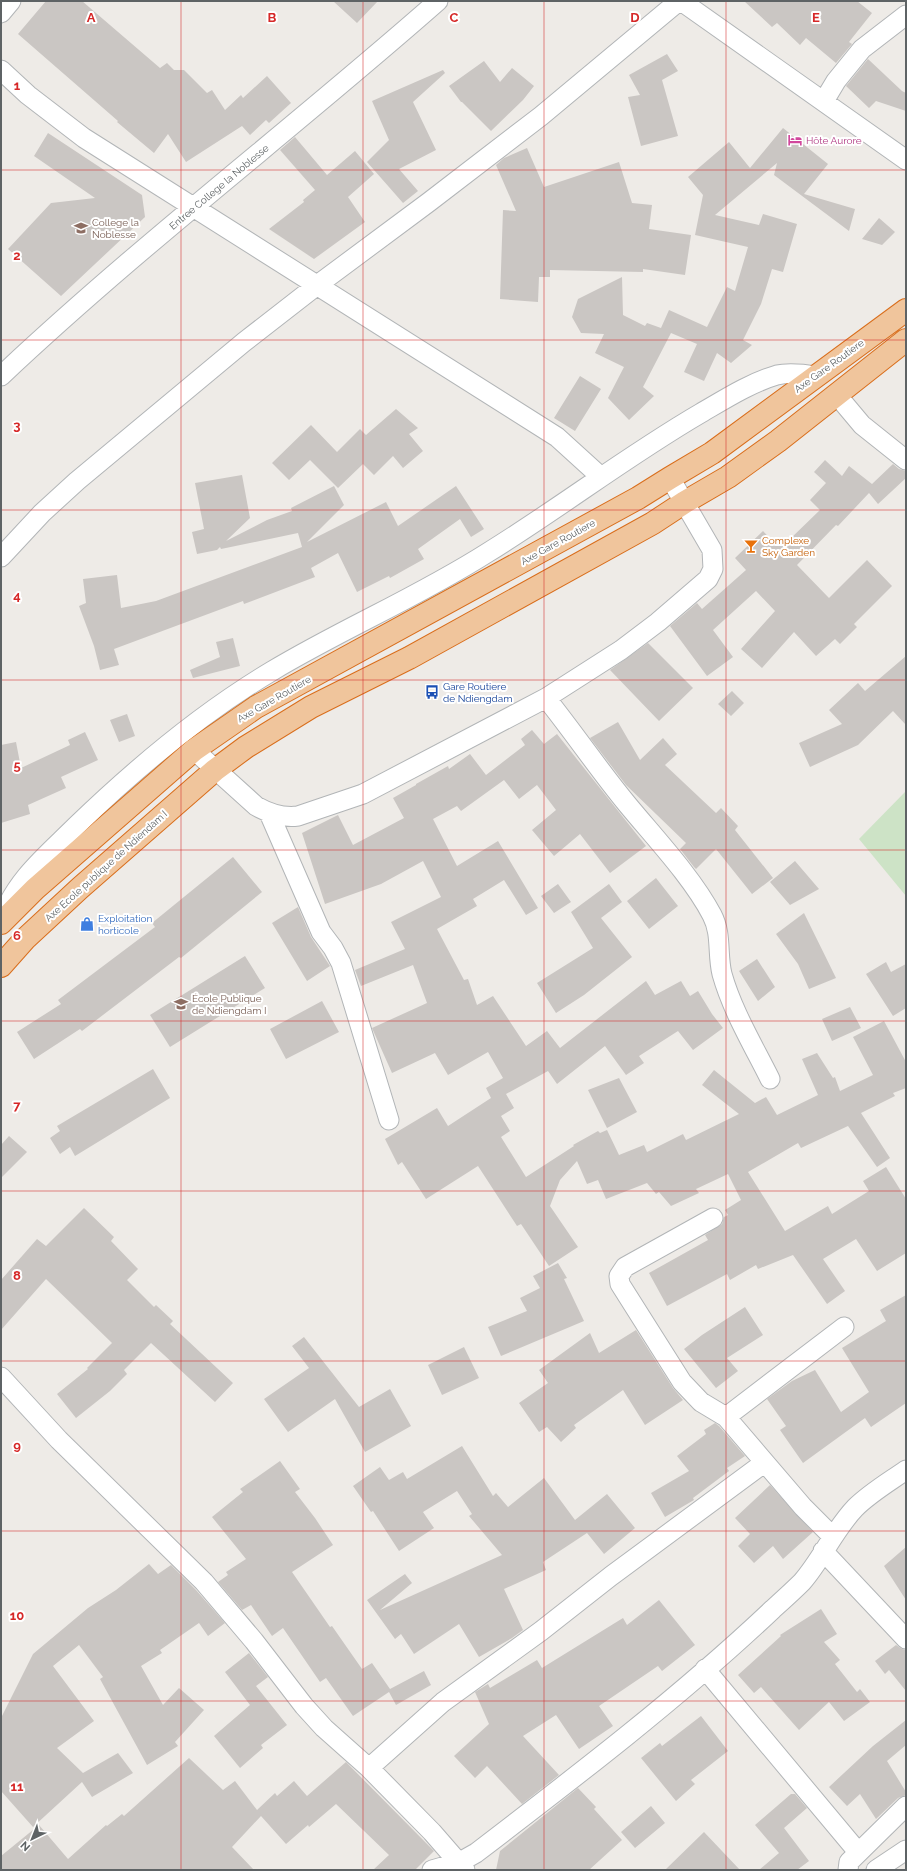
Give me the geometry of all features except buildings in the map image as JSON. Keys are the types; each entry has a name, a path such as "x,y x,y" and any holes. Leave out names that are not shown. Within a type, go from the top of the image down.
{"highway":[{"name":"Axe Gare Routiere","path":"194,750 256,707 638,498 712,453 906,310"},
{"path":"215,770 246,747 312,707 409,658 653,523 728,477 906,340"},
{"path":"297,685 312,707"},
{"path":"1,923 35,889 194,750"},
{"name":"Axe Ecole publique de Ndiendam I","path":"1,966 25,939 69,898 215,770"}],"street":[{"path":"1,13 11,1"},
{"name":"Entree College la Noblesse","path":"1,376 110,278 381,51 438,1"},
{"path":"1,557 42,513 77,481 244,342 541,116 680,1 906,160"},
{"path":"824,101 836,81 862,50 906,15"},
{"path":"1,70 28,95 84,138 557,437 601,477"},
{"path":"1,923 9,901 27,873 107,796 174,739 205,715 272,670 472,563 679,426 738,391 778,374 803,374 816,376"},
{"path":"836,394 862,425 906,460"},
{"path":"194,750 256,806 268,813 289,818 363,794 546,698 621,650 658,622 708,579 713,569 712,550 670,478"},
{"path":"546,698 610,783 661,844 710,911 718,928 722,974 732,1001 770,1079"},
{"path":"268,813 321,932 333,948 341,963 389,1120"},
{"path":"713,1218 625,1267 619,1276 620,1284 682,1382 701,1402 726,1418 803,1508 828,1544 906,1639"},
{"path":"726,1418 844,1328"},
{"path":"1,1377 59,1440 204,1582 254,1641 304,1706 329,1733 369,1768 463,1866"},
{"path":"369,1768 443,1702 541,1631 611,1576 764,1462"},
{"path":"432,1870 463,1866 476,1853 685,1690 705,1669 736,1644 802,1581 855,1509 906,1470"},
{"path":"705,1669 858,1852"},
{"path":"848,1870 849,1862 858,1852 906,1806"},
{"path":"876,1870 906,1850"}],"green space":[{"path":"906,791 906,896 859,839"}],"place":[{"name":"Hôte Aurore","path":"795,140"},
{"name":"College la Noblesse","path":"81,228"},
{"name":"Complexe Sky Garden","path":"751,546"},
{"name":"Gare Routiere de Ndiengdam","path":"432,692"},
{"name":"Exploitation horticole","path":"87,924"},
{"name":"École Publique de Ndiengdam I","path":"181,1004"}]}
